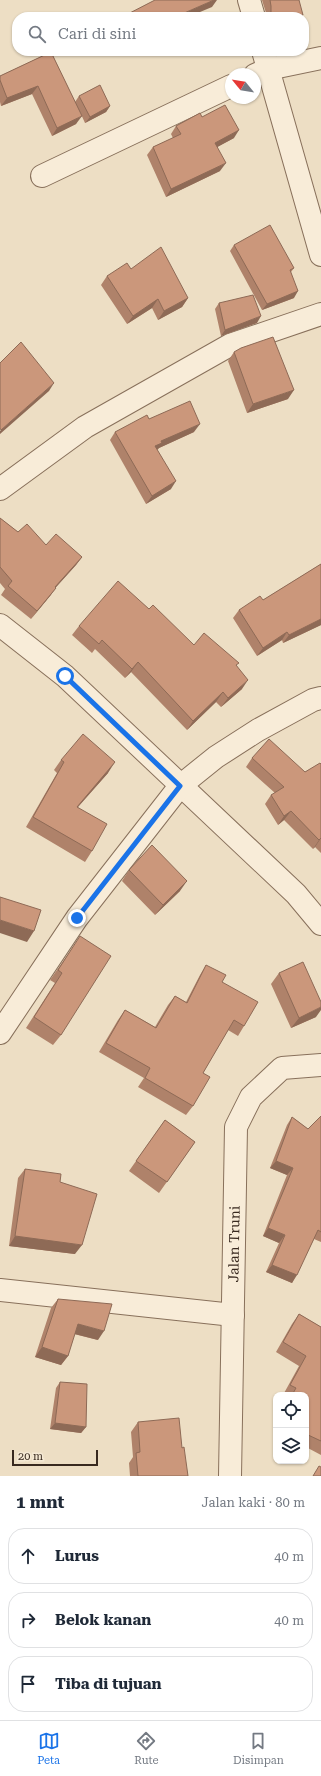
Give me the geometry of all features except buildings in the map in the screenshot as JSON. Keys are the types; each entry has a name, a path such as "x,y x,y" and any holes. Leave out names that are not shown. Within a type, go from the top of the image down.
{"street":[{"path":"249,0 253,12"},
{"path":"321,58 262,65 321,255"},
{"path":"42,176 225,89"},
{"path":"0,489 85,427 230,345 321,314"},
{"path":"0,625 65,676 296,894 321,924"},
{"path":"0,1032 77,918 180,786 216,757 258,730 313,700 321,698"},
{"name":"Jalan Truni","path":"230,1476 234,1315 236,1127 251,1097 282,1068 321,1065"},
{"path":"0,1290 234,1315"}],"route":[{"path":"65,676 180,786 77,918"}]}
